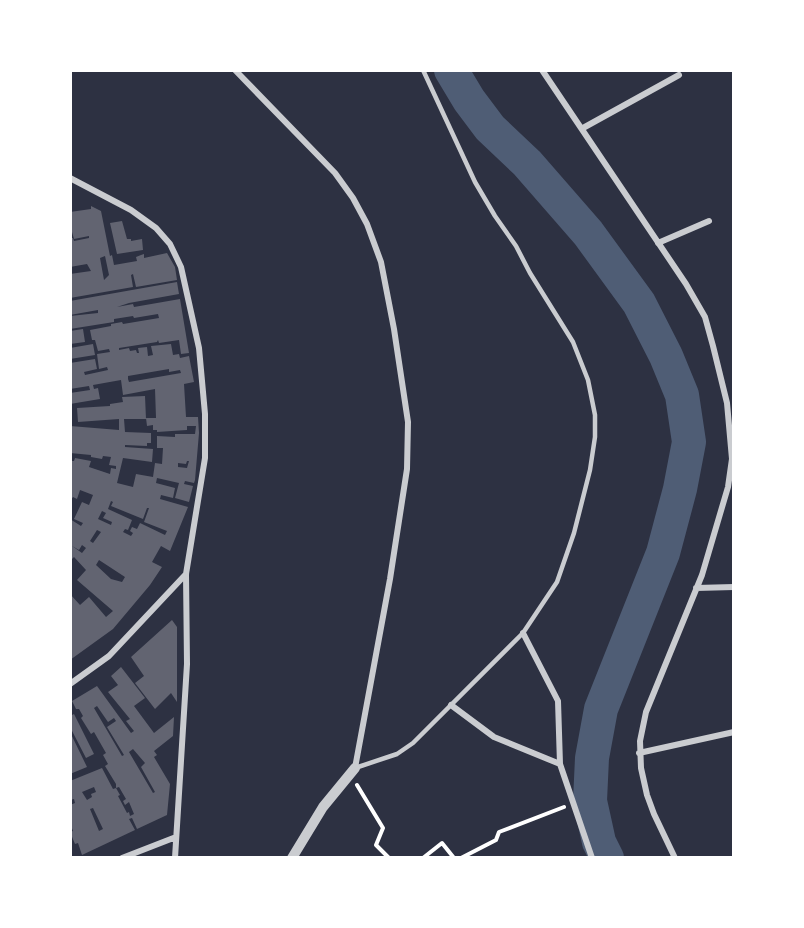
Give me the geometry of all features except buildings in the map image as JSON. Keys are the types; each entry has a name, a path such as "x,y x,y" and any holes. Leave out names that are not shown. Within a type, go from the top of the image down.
{"street":[{"path":"235,70 335,173 353,198 371,234 381,262 408,422 407,469 390,579 353,771 323,807 292,858"},
{"path":"542,70 686,284 705,317 731,430 732,459 728,487 702,575 646,712 639,753 654,814 675,858"},
{"path":"583,128 679,75"},
{"path":"70,178 131,210 156,228 170,244 181,267 199,348 206,414 205,458 186,574 187,664 175,858"},
{"path":"658,243 709,220"},
{"path":"70,684 110,656 186,574"},
{"path":"696,588 734,587"},
{"path":"523,633 558,701 560,764 592,858"},
{"path":"450,705 494,737 560,764"},
{"path":"639,753 734,732"},
{"path":"122,858 176,837"}],"lane":[{"path":"353,771 397,754 413,743 523,633 557,582 574,533 590,470 595,437 595,416 588,380 573,342 475,182 423,70"}],"path":[{"path":"353,771 383,828 376,845 389,858"},
{"path":"461,858 496,840 499,832 573,804"},
{"path":"423,858 442,843 454,858"}],"waterway":[{"path":"451,70 469,100 490,128 527,163 588,233 639,303 666,356 682,395 689,442 680,489 663,553 601,709 592,758 590,801 599,842 607,858"}]}
